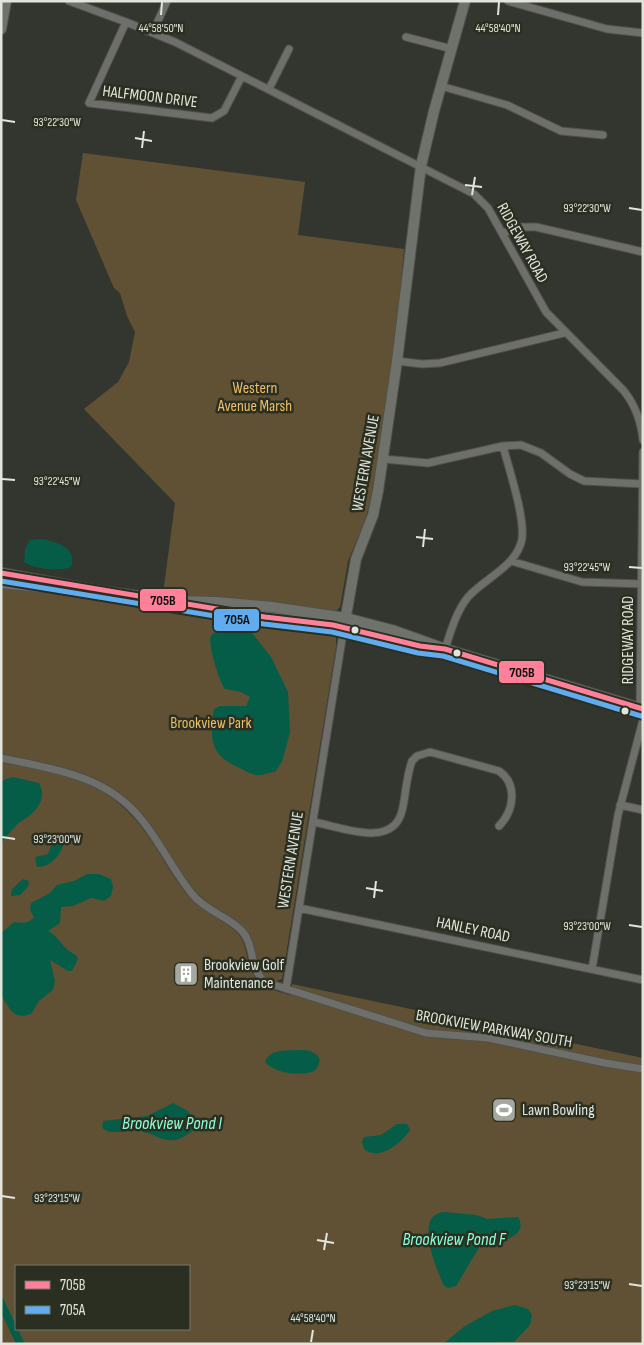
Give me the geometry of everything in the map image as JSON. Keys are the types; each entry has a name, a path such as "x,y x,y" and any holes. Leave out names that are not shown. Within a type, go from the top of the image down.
{"street":[{"path":"1,29 6,1"},
{"name":"RIDGEWAY ROAD","path":"69,1 153,32 421,166 480,198 503,233 542,306 564,333 629,397 637,411 643,440"},
{"path":"153,32 167,1"},
{"name":"WESTERN AVENUE","path":"286,989 353,568 375,509 384,459 421,166 465,1"},
{"path":"508,1 607,29 643,33"},
{"name":"HALFMOON DRIVE","path":"126,22 90,103 212,118 224,111 242,76"},
{"path":"406,37 452,49"},
{"path":"269,89 289,49"},
{"path":"441,86 506,105 561,131 603,135"},
{"path":"503,233 521,227 536,227 643,252"},
{"path":"397,361 422,364 440,362 564,333"},
{"path":"384,459 428,463 503,446 531,447 584,481 643,484"},
{"path":"445,649 456,616 464,603 478,587 511,561 520,544 522,528 503,446"},
{"name":"RIDGEWAY ROAD","path":"642,709 643,452"},
{"path":"511,561 582,582 642,584"},
{"path":"1,572 100,591"},
{"path":"1,583 100,591 177,601 272,607 423,639 445,649 642,709"},
{"path":"592,969 620,805 643,720"},
{"path":"313,822 373,834 389,830 395,826 402,814 412,762 417,756 430,752 499,772 506,777 511,786 512,796 508,813 500,826"},
{"name":"BROOKVIEW PARKWAY SOUTH","path":"1,758 82,776 115,793 142,820 193,896 208,909 243,932 256,971 261,979 286,989 426,1033 488,1038 605,1063 643,1069"},
{"path":"620,805 643,810"},
{"name":"HANLEY ROAD","path":"299,908 643,980"}],"green space":[{"name":"Western Avenue Marsh","path":"83,153 305,182 298,235 404,249 396,340 374,488 365,521 348,561 340,607 336,611 163,594 175,503 84,409 118,382 129,362 135,332 127,316 120,293 114,288 76,200"},
{"name":"Brookview Park","path":"1,586 167,604 332,630 336,633 336,647 282,979 273,982 262,975 251,939 245,929 233,918 211,905 197,893 147,820 132,803 116,790 99,780 62,767 1,754"},
{"path":"1,762 45,771 84,782 117,802 133,817 148,836 191,899 230,926 239,935 253,974 266,987 290,995 292,984 643,1058 643,1344 1,1344"}],"water":[{"path":"42,539 59,544 69,550 72,560 71,567 66,569 47,569 24,562 25,549 30,540"},
{"path":"224,627 252,633 271,657 288,692 290,732 282,762 275,772 262,775 251,774 223,758 214,746 212,730 214,709 220,706 246,706 250,697 241,692 225,689 220,679 212,655 210,640 215,632"},
{"path":"13,777 39,783 42,789 41,801 34,811 18,824 1,844 1,781"},
{"path":"60,833 65,841 61,851 47,865 37,867 35,857 48,854 55,836"},
{"path":"87,874 99,874 111,879 113,887 111,896 104,901 91,898 73,906 61,907 60,923 48,931 76,955 78,959 72,971 68,971 50,960 55,981 53,990 39,1001 31,1014 17,1015 11,1011 1,995 1,933 14,922 30,921 34,917 30,910 31,903 50,893 57,885 74,881"},
{"path":"23,879 29,881 28,887 20,895 11,896 12,889"},
{"path":"309,1051 316,1055 320,1060 316,1070 297,1074 282,1072 265,1062 275,1052"},
{"name":"Brookview Pond I","path":"173,1103 188,1111 196,1122 193,1130 181,1138 169,1140 135,1130 111,1132 102,1128 103,1121 147,1116"},
{"path":"397,1124 407,1124 410,1130 396,1145 383,1152 376,1153 364,1149 362,1142 364,1137 381,1135"},
{"name":"Brookview Pond F","path":"445,1212 476,1215 488,1219 518,1217 521,1224 515,1235 509,1239 480,1246 456,1286 448,1288 444,1286 437,1268 428,1232 430,1222 435,1215"},
{"path":"1,1294 15,1323 15,1330 18,1330 25,1344 16,1344 1,1312"},
{"path":"515,1305 528,1309 532,1315 530,1325 514,1342 443,1344 465,1326 492,1311"}],"transit line":[{"name":"705B","path":"1,573 265,617 333,625 420,646 445,649 643,709"},
{"name":"705A","path":"1,581 264,624 332,632 418,653 443,656 641,716"}],"place":[{"name":"Brookview Golf Maintenance","path":"186,974"},
{"name":"Lawn Bowling","path":"504,1110"}]}
